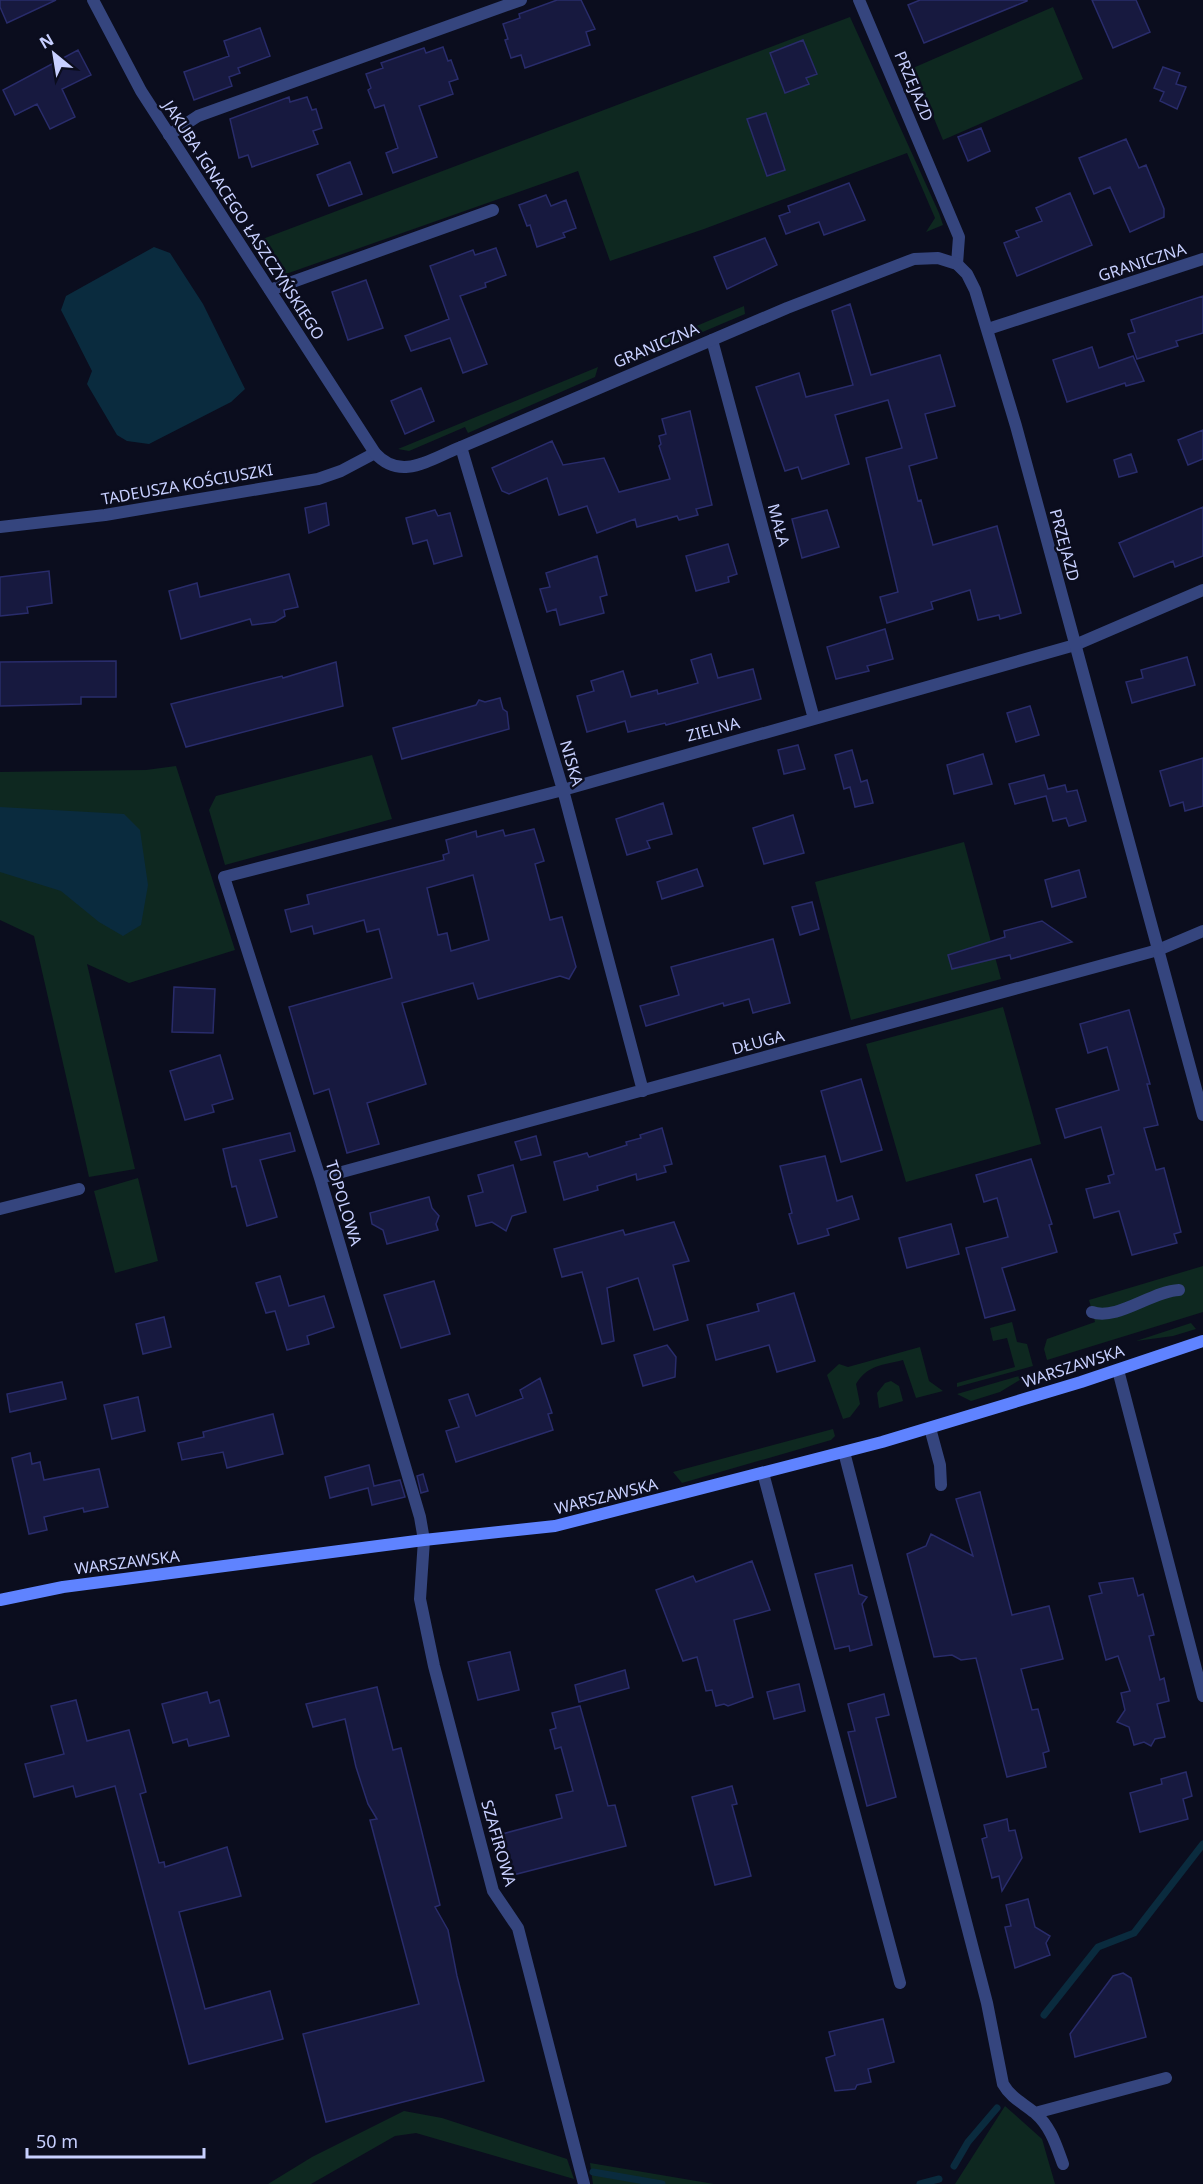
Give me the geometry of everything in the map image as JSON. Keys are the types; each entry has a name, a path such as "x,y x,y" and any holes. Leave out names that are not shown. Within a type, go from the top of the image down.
{"main road":[{"name":"WARSZAWSKA","path":"0,1600 63,1587 424,1540 555,1526 930,1428 1118,1370 1203,1341"}],"street":[{"name":"JAKUBA IGNACEGO ŁASZCZYŃSKIEGO","path":"93,0 141,91 375,453"},
{"path":"169,135 198,116 521,0"},
{"name":"PRZEJAZD","path":"859,0 959,237 957,264 973,283 988,328 1203,1114"},
{"path":"270,290 493,210"},
{"name":"GRANICZNA","path":"375,453 388,466 397,469 408,467 461,447 712,340 914,259 938,258 957,264"},
{"name":"GRANICZNA","path":"988,328 1203,259"},
{"name":"MAŁA","path":"712,340 814,719"},
{"name":"NISKA","path":"461,447 562,790 643,1091"},
{"name":"TADEUSZA KOŚCIUSZKI","path":"0,527 105,515 318,479 341,471 375,453"},
{"name":"ZIELNA","path":"224,877 562,790 1075,645 1203,590"},
{"name":"TOPOLOWA","path":"224,877 320,1178 420,1517 424,1540"},
{"name":"DŁUGA","path":"320,1178 1158,950 1203,931"},
{"path":"0,1209 79,1189"},
{"path":"1092,1312 1108,1314 1157,1294 1179,1290"},
{"path":"1118,1370 1203,1696"},
{"path":"930,1428 940,1465 941,1485"},
{"path":"844,1452 984,1991 1003,2084 1010,2096 1035,2113 1047,2126 1063,2164"},
{"path":"763,1473 900,1983"},
{"name":"SZAFIROWA","path":"424,1540 420,1599 434,1666 493,1891 518,1928 584,2184"},
{"path":"1035,2113 1166,2078"}],"green space":[{"path":"1053,7 1083,79 943,140 913,68"},
{"path":"850,17 939,213 943,225 926,232 935,218 907,153 704,229 610,261 578,171 283,275 260,240"},
{"path":"744,306 745,314 620,367 613,361"},
{"path":"598,367 595,377 468,433 465,427 409,451 398,449"},
{"path":"372,755 392,819 225,865 209,810 216,796"},
{"path":"176,766 235,950 129,983 87,964 135,1169 89,1177 34,936 0,920 0,772 146,770"},
{"path":"964,842 1001,979 851,1020 815,882"},
{"path":"1003,1007 1041,1144 906,1182 866,1044"},
{"path":"138,1178 158,1261 115,1273 94,1191"},
{"path":"1203,1266 1203,1312 1047,1360 1044,1349 1047,1339 1095,1322 1089,1300"},
{"path":"1012,1322 1017,1342 1027,1344 1033,1366 957,1387 957,1383 1015,1367 1007,1338 993,1341 990,1328"},
{"path":"1191,1323 1196,1329 1173,1336 1136,1341"},
{"path":"920,1347 929,1381 943,1391 916,1398 903,1360 882,1365 870,1369 860,1378 856,1384 860,1404 850,1417 843,1419 827,1375 839,1364 848,1367"},
{"path":"1033,1372 1000,1392 971,1401 957,1394"},
{"path":"891,1381 899,1386 903,1401 879,1408 877,1393 885,1383"},
{"path":"833,1429 835,1436 831,1440 682,1483 673,1472"},
{"path":"1005,2106 1042,2139 1055,2184 955,2184"},
{"path":"404,2111 442,2118 567,2159 574,2179 416,2133 395,2136 311,2184 268,2184 312,2157"},
{"path":"590,2163 714,2184 593,2184"}],"water":[{"path":"154,247 170,253 203,304 245,389 231,402 149,444 127,441 117,435 87,384 92,371 61,310 66,296"},
{"path":"0,807 124,814 140,830 148,885 141,925 123,936 99,922 61,891 0,872"}],"building":[{"path":"0,0 56,0 7,23 0,7"},
{"path":"557,0 581,0 595,29 586,32 590,45 525,68 521,55 511,58 503,24 520,18 519,14"},
{"path":"920,0 1027,1 924,43 908,5"},
{"path":"1092,0 1136,0 1150,32 1113,48"},
{"path":"260,28 270,56 238,68 240,73 229,77 232,86 194,100 184,72 229,56 224,41"},
{"path":"803,40 817,74 806,78 809,84 785,93 770,53"},
{"path":"443,47 458,79 449,82 453,94 419,106 437,157 393,173 386,153 398,148 384,105 375,108 368,90 371,88 366,74 383,68 381,63 424,48 426,53"},
{"path":"78,50 91,75 62,89 75,117 50,129 37,104 15,115 3,90"},
{"path":"1163,67 1180,73 1176,84 1186,87 1177,109 1160,101 1164,92 1154,88"},
{"path":"289,97 290,102 307,97 312,110 316,109 322,128 313,131 318,144 252,167 248,155 239,158 230,119"},
{"path":"766,113 785,170 767,176 747,119"},
{"path":"981,128 990,151 968,161 958,137"},
{"path":"1126,139 1139,168 1146,165 1164,209 1164,217 1130,232 1110,187 1094,194 1079,158"},
{"path":"350,162 362,194 329,206 317,175"},
{"path":"849,183 865,220 824,235 819,222 786,234 779,216 790,212 788,206"},
{"path":"1070,193 1092,245 1017,276 1004,243 1019,237 1016,231 1042,221 1036,208"},
{"path":"546,195 551,206 566,200 576,228 563,233 565,237 537,247 530,225 527,226 519,205"},
{"path":"765,238 777,265 727,289 714,257"},
{"path":"496,248 506,275 485,283 486,287 460,296 487,364 463,373 450,338 411,351 405,336 449,319 430,266 473,250 475,255"},
{"path":"366,280 383,328 348,340 332,292"},
{"path":"1203,296 1203,333 1176,341 1178,346 1137,359 1128,334 1135,332 1131,320"},
{"path":"850,304 871,375 940,355 955,406 925,414 937,458 909,466 918,501 921,500 933,545 997,526 1021,613 1000,619 999,615 978,620 970,590 931,602 933,609 887,623 880,597 898,592 866,458 902,448 888,400 835,415 849,464 802,479 798,467 785,471 756,387 799,373 806,397 853,385 832,311"},
{"path":"1092,347 1099,368 1133,356 1144,381 1126,386 1125,383 1067,402 1053,360"},
{"path":"421,388 434,421 405,434 391,401"},
{"path":"690,411 712,505 696,509 698,515 679,520 677,516 637,527 635,519 597,533 587,506 559,515 547,478 509,494 502,491 492,468 552,441 563,465 604,458 619,492 670,479 659,446 661,444 659,436 666,434 662,419"},
{"path":"1203,430 1203,459 1188,465 1178,440"},
{"path":"1131,454 1137,472 1119,477 1114,460"},
{"path":"326,503 329,525 309,533 305,508"},
{"path":"1203,507 1203,556 1175,567 1173,561 1134,577 1119,543"},
{"path":"435,510 438,516 450,513 462,556 434,564 427,540 413,544 406,518"},
{"path":"827,510 839,547 802,558 792,519"},
{"path":"728,544 737,574 728,577 729,582 696,591 686,556"},
{"path":"597,556 607,595 600,597 604,613 560,625 556,609 547,612 540,589 550,587 546,573"},
{"path":"49,571 52,603 27,607 28,613 0,616 0,577"},
{"path":"289,574 298,607 284,610 285,616 275,622 252,625 250,619 181,639 169,591 197,583 200,597"},
{"path":"885,629 893,659 867,666 869,671 836,679 827,647"},
{"path":"711,654 718,678 753,669 761,699 666,725 665,723 628,732 625,721 587,732 577,696 594,691 591,681 623,671 631,697 657,690 658,694 698,683 691,660"},
{"path":"1187,657 1195,685 1132,703 1126,682 1143,678 1141,670"},
{"path":"116,661 116,697 81,697 81,704 0,706 0,662"},
{"path":"336,662 343,706 186,747 171,704 282,676 283,678"},
{"path":"500,698 503,709 507,712 509,729 402,759 393,728 476,705 479,700 485,702"},
{"path":"1030,706 1039,735 1016,742 1007,713"},
{"path":"798,745 805,769 784,774 778,750"},
{"path":"852,750 861,782 867,780 873,803 855,807 850,787 844,789 835,755"},
{"path":"983,754 992,784 954,794 947,765"},
{"path":"1203,758 1203,806 1185,811 1183,802 1170,806 1160,771"},
{"path":"1044,775 1048,789 1065,785 1067,792 1077,790 1086,821 1069,826 1066,818 1053,821 1046,796 1015,804 1009,784"},
{"path":"663,803 672,834 647,841 650,848 627,855 616,819"},
{"path":"793,815 804,853 764,864 753,828"},
{"path":"534,829 544,861 535,864 550,920 562,917 576,967 569,979 560,976 478,999 473,983 402,1003 426,1084 367,1103 379,1144 347,1153 329,1089 314,1094 289,1007 392,978 379,929 367,932 364,920 314,934 312,926 291,932 285,910 309,904 307,895 444,860 443,855 449,853 446,840 476,831 477,837 503,830 505,836","holes":["473,875 489,940 451,951 447,933 438,935 427,888"]},
{"path":"697,869 703,886 662,899 657,882"},
{"path":"1079,870 1086,897 1052,907 1045,880"},
{"path":"812,902 819,929 800,935 792,907"},
{"path":"1042,921 1072,942 1011,959 1010,955 952,969 948,955 1005,937 1004,931"},
{"path":"773,939 790,1003 753,1013 749,999 724,1006 723,1003 646,1026 640,1006 679,995 671,967"},
{"path":"174,987 215,989 213,1033 172,1032"},
{"path":"1129,1010 1150,1084 1147,1084 1158,1125 1144,1128 1156,1170 1164,1168 1181,1232 1174,1234 1177,1243 1132,1255 1119,1211 1094,1218 1086,1189 1110,1183 1108,1176 1114,1174 1101,1127 1065,1138 1056,1109 1119,1090 1107,1047 1088,1053 1080,1024"},
{"path":"220,1055 233,1099 212,1105 214,1112 185,1120 170,1071"},
{"path":"861,1079 882,1150 841,1162 821,1091"},
{"path":"662,1128 672,1164 664,1166 666,1172 637,1180 636,1174 597,1186 598,1190 564,1200 554,1162 587,1153 589,1157 627,1145 626,1142 641,1138 640,1135"},
{"path":"290,1133 295,1151 260,1160 277,1217 247,1226 236,1186 232,1187 223,1149"},
{"path":"536,1136 541,1155 521,1160 515,1142"},
{"path":"825,1156 837,1201 852,1196 859,1219 827,1229 829,1235 798,1244 789,1214 792,1213 780,1166"},
{"path":"1031,1159 1052,1224 1049,1225 1057,1252 1002,1268 1015,1310 985,1318 966,1248 1008,1237 997,1198 984,1202 976,1175"},
{"path":"513,1165 526,1212 512,1216 506,1231 492,1222 476,1226 468,1196 483,1192 478,1175"},
{"path":"429,1197 432,1208 439,1216 436,1224 438,1230 387,1244 383,1230 372,1224 370,1213"},
{"path":"674,1222 689,1261 673,1265 688,1320 654,1330 638,1278 607,1288 614,1341 602,1344 582,1272 562,1277 554,1249 623,1230 625,1235"},
{"path":"951,1224 959,1254 907,1268 899,1238"},
{"path":"280,1276 289,1306 324,1296 334,1327 307,1336 309,1344 287,1350 275,1311 266,1313 256,1283"},
{"path":"434,1281 450,1334 401,1348 384,1295"},
{"path":"794,1293 815,1361 777,1372 769,1345 716,1360 707,1325 759,1311 757,1304"},
{"path":"164,1317 171,1347 143,1354 136,1324"},
{"path":"667,1345 676,1357 675,1377 643,1386 634,1355"},
{"path":"540,1378 552,1413 548,1414 553,1430 456,1462 446,1431 459,1427 449,1400 468,1394 476,1416 523,1398 520,1390"},
{"path":"62,1382 66,1399 10,1412 7,1394"},
{"path":"138,1397 145,1431 112,1439 104,1405"},
{"path":"273,1414 283,1454 227,1468 223,1452 182,1460 178,1443 204,1437 203,1432"},
{"path":"30,1453 32,1464 40,1462 44,1480 99,1469 108,1507 84,1512 83,1508 44,1517 47,1530 29,1534 12,1458"},
{"path":"369,1465 374,1486 400,1480 405,1497 372,1505 368,1488 330,1498 325,1477"},
{"path":"423,1474 428,1491 421,1493 417,1476"},
{"path":"980,1492 1012,1615 1049,1606 1063,1659 1021,1669 1032,1710 1038,1709 1049,1751 1043,1753 1046,1767 1007,1777 976,1658 961,1660 952,1655 934,1657 907,1554 926,1546 931,1534 973,1556 956,1499"},
{"path":"752,1561 770,1610 734,1620 753,1697 728,1706 724,1704 716,1706 712,1690 706,1691 697,1657 683,1661 656,1590 693,1576 696,1582"},
{"path":"852,1565 859,1594 867,1597 862,1604 872,1645 850,1651 849,1646 835,1649 815,1574"},
{"path":"1133,1578 1138,1596 1143,1594 1154,1635 1149,1636 1160,1680 1164,1678 1169,1701 1157,1704 1165,1737 1155,1739 1151,1746 1144,1742 1134,1745 1129,1727 1117,1722 1125,1710 1121,1693 1130,1691 1118,1656 1106,1660 1089,1596 1102,1593 1099,1583"},
{"path":"510,1652 519,1690 478,1700 468,1662"},
{"path":"625,1670 629,1688 579,1702 575,1685"},
{"path":"799,1684 805,1711 774,1719 767,1692"},
{"path":"377,1687 393,1750 401,1748 440,1905 435,1907 448,1930 457,1976 484,2081 326,2122 303,2034 419,2004 370,1820 377,1819 368,1804 356,1767 345,1719 313,1727 306,1704"},
{"path":"207,1692 210,1703 219,1700 229,1736 189,1746 187,1739 173,1743 162,1704"},
{"path":"884,1694 889,1715 876,1718 896,1797 867,1806 848,1732 855,1731 848,1704"},
{"path":"76,1700 87,1741 129,1730 146,1792 140,1794 159,1863 164,1862 165,1867 227,1847 241,1896 179,1912 205,2009 270,1991 283,2039 189,2064 115,1786 76,1797 73,1786 34,1797 25,1764 64,1754 51,1706"},
{"path":"580,1706 608,1806 615,1805 626,1846 513,1875 502,1834 562,1818 556,1795 573,1791 561,1747 555,1749 550,1730 556,1728 552,1713"},
{"path":"1186,1772 1192,1796 1183,1799 1188,1819 1140,1832 1130,1793 1162,1784 1161,1779"},
{"path":"732,1786 737,1804 732,1805 751,1876 715,1885 692,1797"},
{"path":"1007,1819 1009,1831 1015,1830 1022,1858 1002,1891 999,1876 992,1878 982,1839 987,1837 984,1825"},
{"path":"1028,1899 1035,1927 1050,1936 1046,1943 1050,1955 1015,1968 1005,1927 1011,1926 1006,1905"},
{"path":"1123,1973 1131,1978 1146,2037 1075,2057 1070,2034 1113,1976"},
{"path":"883,2019 894,2062 868,2069 871,2082 857,2085 855,2089 835,2091 826,2058 835,2055 829,2032"}],"waterway":[{"path":"1044,2015 1098,1947 1134,1933 1203,1844"},
{"path":"954,2166 968,2142 997,2108"},
{"path":"593,2172 662,2184"},
{"path":"920,2184 939,2179"}]}
